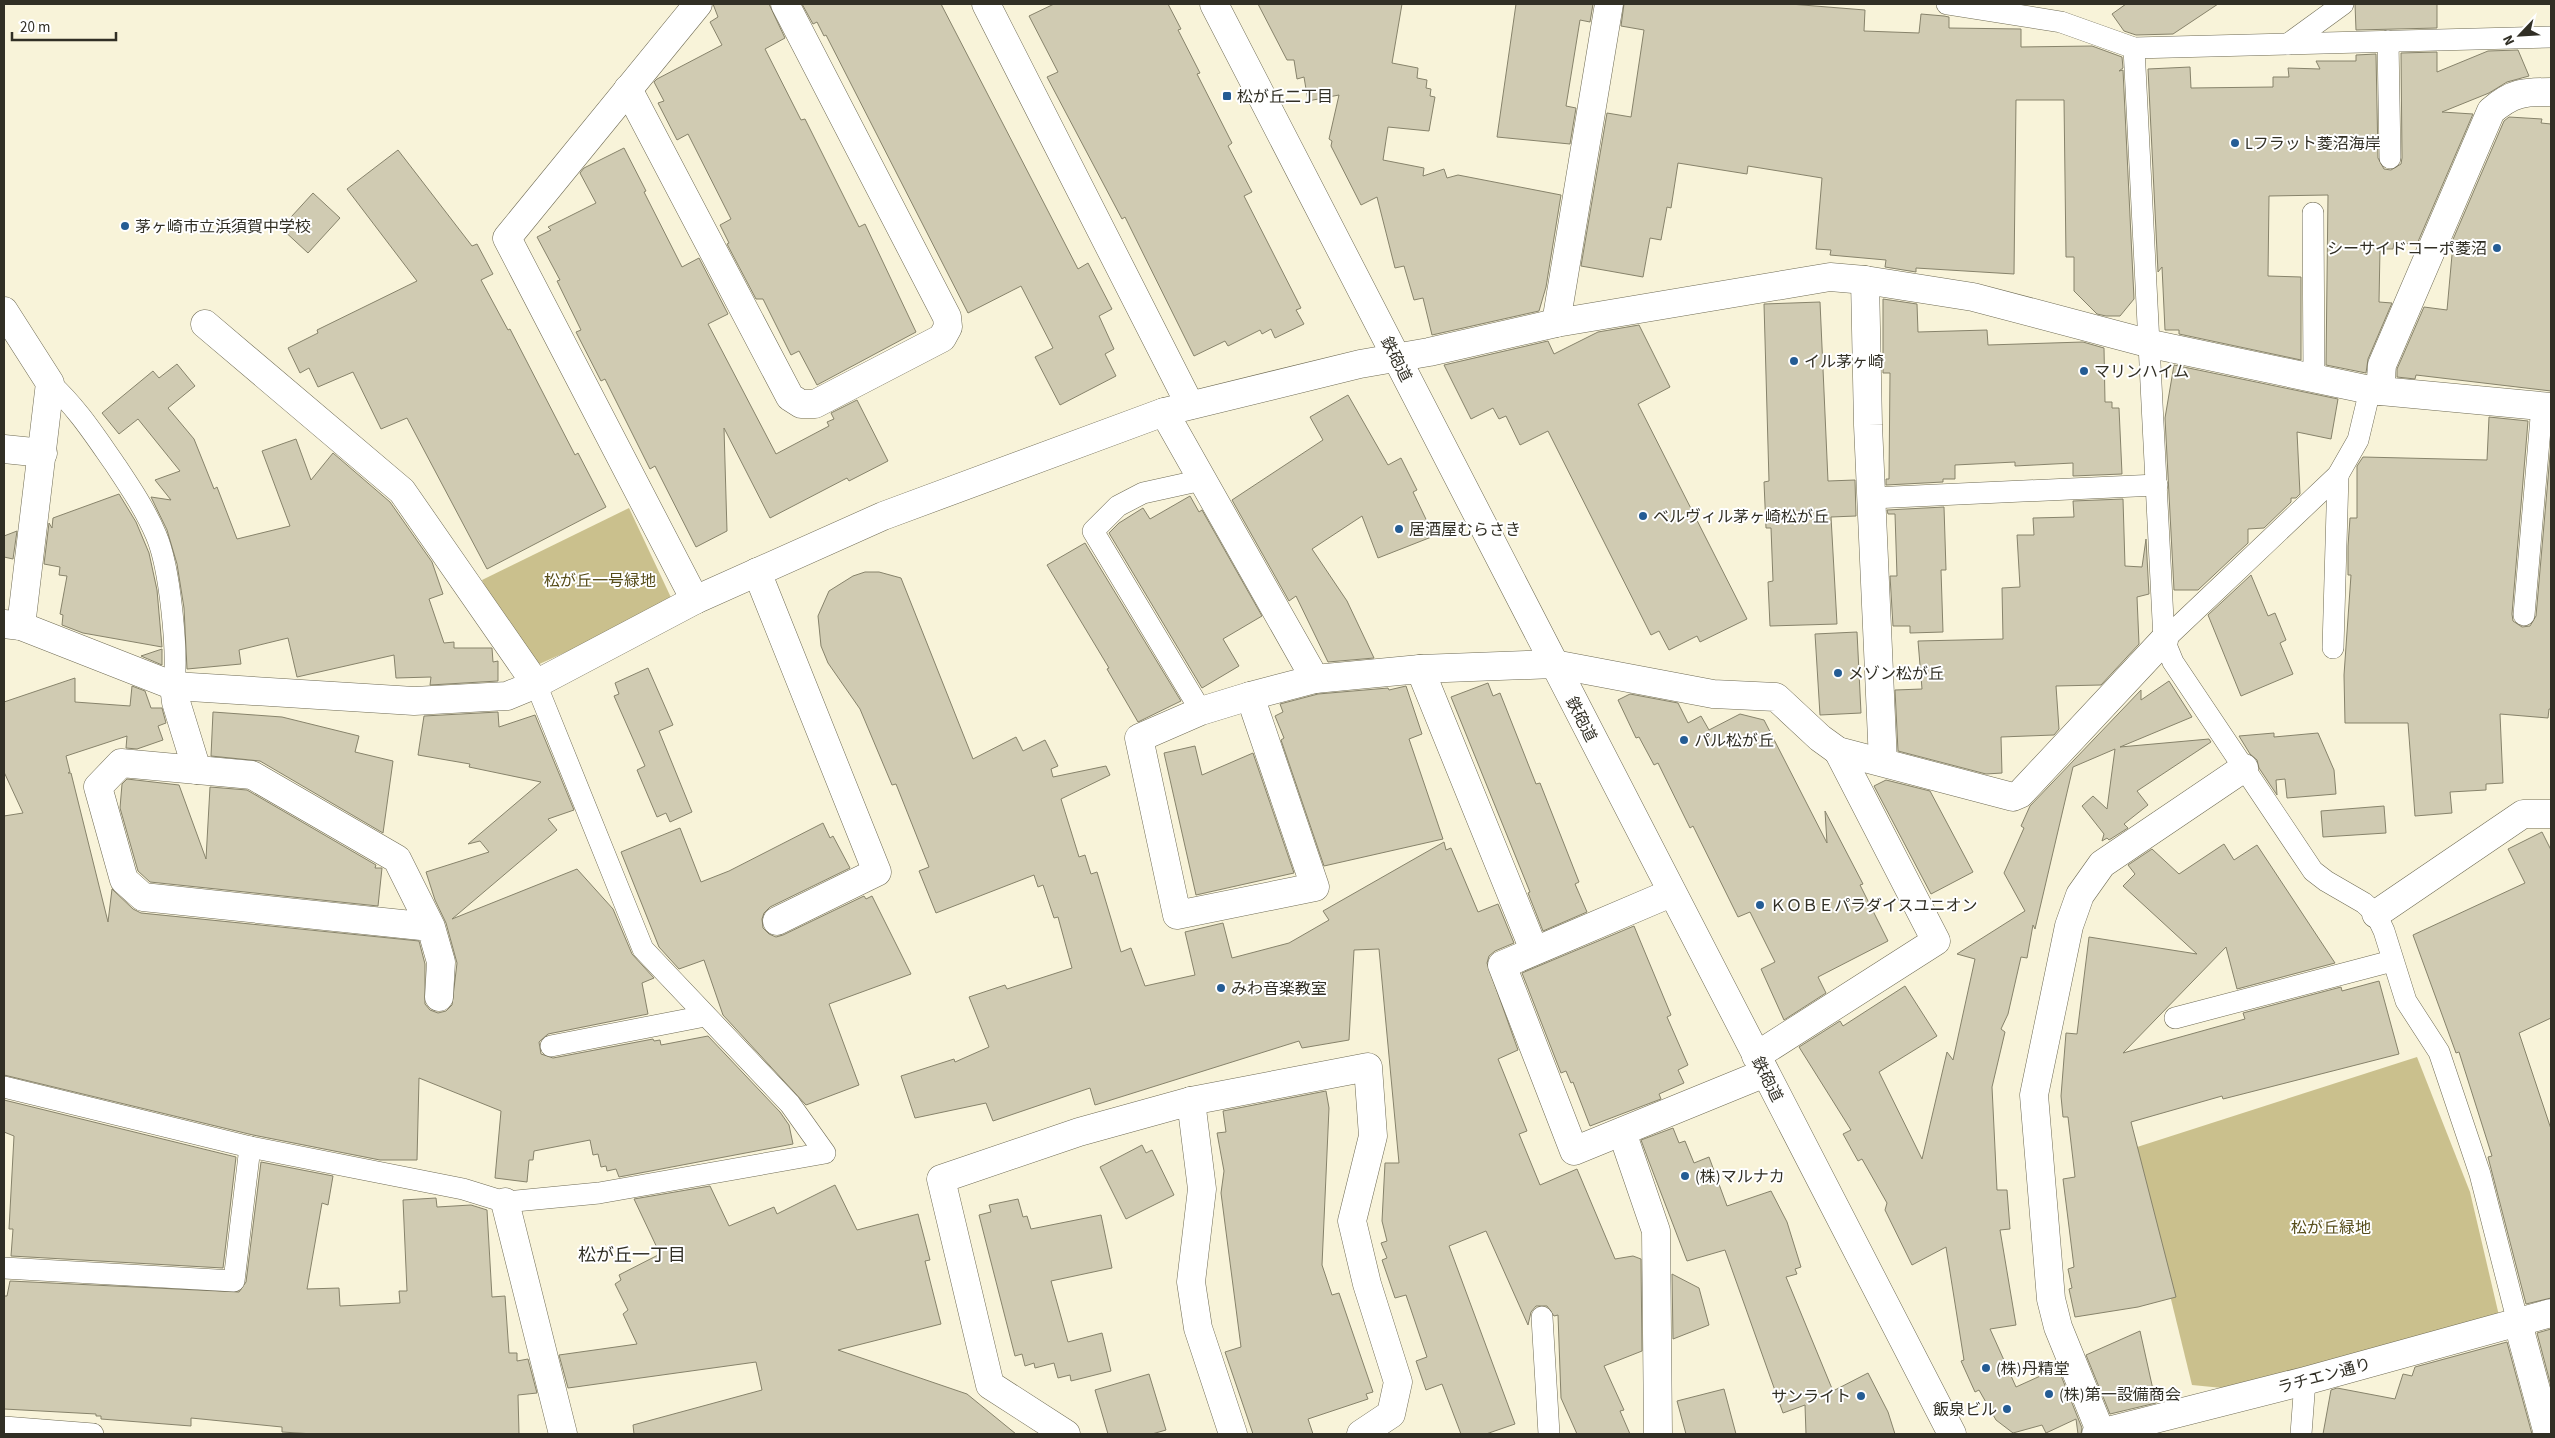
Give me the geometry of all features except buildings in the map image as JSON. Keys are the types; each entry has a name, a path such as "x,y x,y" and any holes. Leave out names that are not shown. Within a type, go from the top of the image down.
{"street":[{"path":"695,600 507,238 698,4"},
{"path":"628,89 790,397 801,404 815,404 942,338 948,327 947,316 785,4"},
{"path":"986,4 1177,409 1202,480 1315,679"},
{"name":"鉄砲道","path":"1214,4 1671,893 1952,1434"},
{"path":"1556,323 1609,4"},
{"path":"2375,391 2382,365 2492,111 2505,99 2519,92 2551,92"},
{"path":"4,311 50,383 43,453 12,625 174,686 414,701 506,696 536,684 695,600 884,516 1177,409 1360,364 1556,323 1803,280 1830,277 1865,280 1973,296 2151,344 2375,391 2547,407"},
{"path":"1865,280 1883,762"},
{"path":"205,324 402,491 536,684"},
{"path":"4,449 43,453"},
{"path":"757,572 877,872 777,920"},
{"path":"1250,696 1315,887 1177,915 1139,738 1201,712 1250,696 1315,679 1420,669 1554,664 1714,694 1776,697 1820,738 1838,751 2013,797 2020,794 2164,640"},
{"path":"1420,669 1534,950"},
{"path":"174,686 176,702 197,770"},
{"path":"1671,893 1502,965 1574,1151 1622,1132 1760,1064 1936,941 1838,751"},
{"path":"431,927 142,897 124,880 98,787 121,763 252,775 398,859 431,927 441,962 439,997"},
{"path":"2098,1434 2058,1327 2051,1300 2034,1095 2068,926 2080,895 2102,864 2244,768"},
{"path":"2376,914 2522,814 2551,814"},
{"path":"1066,1434 990,1385 941,1179 1079,1132 1190,1101 1368,1067 1373,1136 1352,1221 1367,1284 1398,1382 1391,1414 1361,1434"},
{"path":"1190,1101 1202,1189 1191,1282 1198,1328 1233,1434"},
{"path":"1622,1132 1656,1231 1658,1434"},
{"path":"505,1202 564,1434"},
{"name":"ラチエン通り","path":"2098,1434 2551,1313"},
{"path":"2518,1323 2548,1434"}],"lane":[{"path":"1947,4 2062,22 2134,48 2551,37"},
{"path":"2044,4 2062,22"},
{"path":"2288,44 2343,4"},
{"path":"2388,41 2390,158"},
{"path":"2134,48 2151,344 2164,640 2173,662 2313,871 2376,914 2384,931 2406,1001 2439,1052 2480,1174 2518,1323"},
{"path":"2313,213 2314,378"},
{"path":"50,383 74,405 143,506 157,537 165,567 177,663 174,686"},
{"path":"2164,640 2338,475 2358,440 2375,391"},
{"path":"2524,615 2547,407"},
{"path":"2333,648 2338,475"},
{"path":"1201,712 1093,531 1118,506 1143,493 1202,480"},
{"path":"1872,498 2158,485"},
{"path":"4,1086 250,1147 462,1189 505,1202 599,1193 825,1153 790,1104 643,949 536,684"},
{"path":"2175,1018 2392,961"},
{"path":"551,1046 705,1016"},
{"path":"4,1268 234,1281 250,1147"},
{"path":"1542,1317 1549,1434"},
{"path":"2301,1434 2305,1380"},
{"path":"4,1427 93,1434"}],"green space":[{"name":"松が丘一号緑地","path":"629,508 674,604 528,669 482,580"},
{"name":"松が丘緑地","path":"2417,1057 2470,1192 2500,1320 2253,1391 2192,1385 2134,1148"}],"place":[{"name":"松が丘二丁目","path":"1227,96"},
{"name":"Lフラット菱沼海岸","path":"2235,143"},
{"name":"茅ヶ崎市立浜須賀中学校","path":"125,226"},
{"name":"シーサイドコーポ菱沼","path":"2497,248"},
{"name":"イル茅ヶ崎","path":"1794,361"},
{"name":"マリンハイム","path":"2084,371"},
{"name":"ベルヴィル茅ヶ崎松が丘","path":"1643,516"},
{"name":"居酒屋むらさき","path":"1399,529"},
{"name":"メゾン松が丘","path":"1838,673"},
{"name":"パル松が丘","path":"1684,740"},
{"name":"ＫＯＢＥパラダイスユニオン","path":"1760,905"},
{"name":"みわ音楽教室","path":"1221,988"},
{"name":"(株)マルナカ","path":"1685,1176"},
{"name":"(株)丹精堂","path":"1986,1368"},
{"name":"(株)第一設備商会","path":"2049,1394"},
{"name":"サンライト","path":"1861,1396"},
{"name":"飯泉ビル","path":"2007,1409"}],"district":[{"name":"松が丘一丁目","path":"632,1255"}]}
